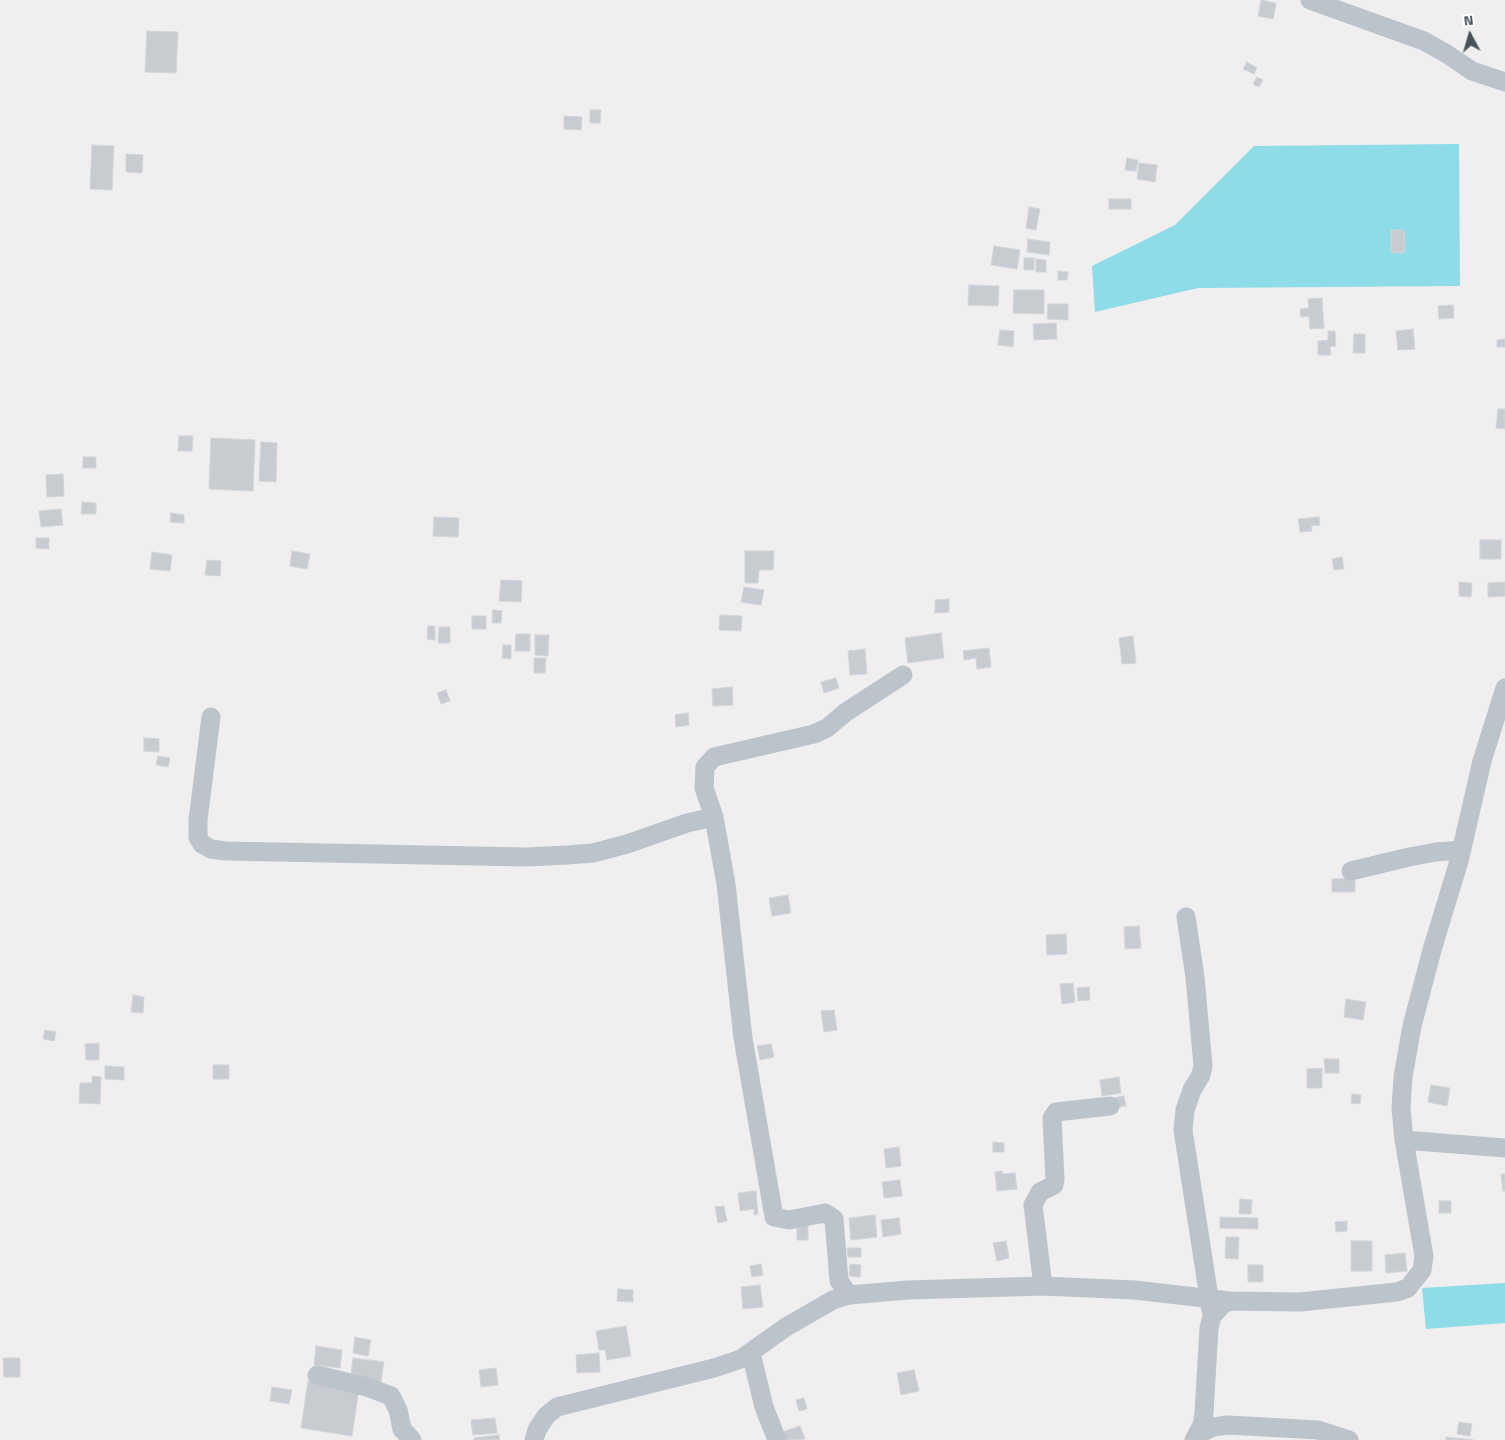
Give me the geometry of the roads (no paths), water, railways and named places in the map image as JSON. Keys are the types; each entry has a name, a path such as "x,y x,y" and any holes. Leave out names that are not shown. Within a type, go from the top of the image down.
{"street":[{"path":"1310,0 1424,41 1472,71 1505,82"},
{"path":"849,1295 839,1280 834,1219 826,1213 788,1220 774,1217 743,1038 726,884 714,817 704,788 705,767 714,758 814,734 828,728 846,712 903,675"},
{"path":"534,1440 537,1430 546,1416 557,1407 714,1368 741,1359 786,1327 833,1300 849,1295 908,1290 1043,1286 1135,1290 1210,1307 1230,1301 1300,1302 1397,1292 1408,1288 1422,1270 1424,1256 1404,1140 1401,1108 1403,1077 1412,1026 1462,850 1482,760 1505,688"},
{"path":"211,716 198,820 198,837 202,844 211,849 226,851 526,857 567,855 593,853 687,823 714,817"},
{"path":"1351,871 1409,857 1462,850"},
{"path":"1186,917 1195,977 1203,1066 1201,1075 1192,1090 1185,1110 1183,1130 1210,1307 1211,1420 1196,1437"},
{"path":"1043,1286 1033,1205 1040,1192 1054,1185 1052,1118 1056,1112 1110,1106"},
{"path":"1404,1140 1505,1148"},
{"path":"752,1353 764,1407 776,1440"},
{"path":"317,1375 367,1387 392,1396 398,1410 402,1429 412,1440"},
{"path":"1211,1420 1228,1425 1318,1430 1349,1440"}],"water":[{"path":"1459,144 1460,286 1198,288 1095,312 1092,266 1175,225 1254,146"},
{"path":"1505,1283 1505,1323 1426,1329 1422,1288"}]}
